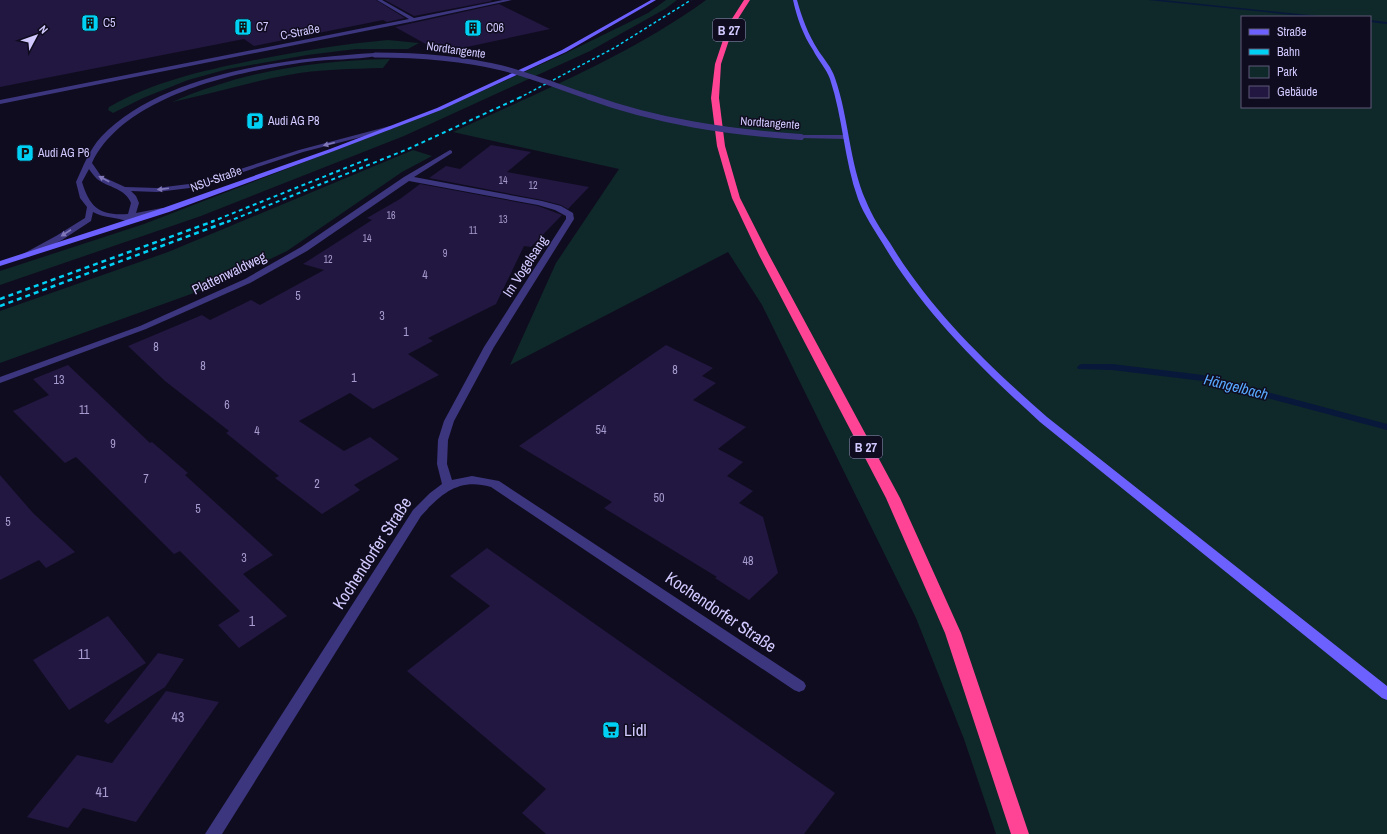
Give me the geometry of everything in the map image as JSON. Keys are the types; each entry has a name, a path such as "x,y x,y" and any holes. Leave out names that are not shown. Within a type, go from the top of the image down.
{"highway":[{"name":"B 27","path":"747,0 731,25 718,64 715,98 721,146 736,198 764,255 893,498 953,633 1020,834"}],"street":[{"path":"378,0 415,20"},
{"name":"C-Straße","path":"0,102 510,0"},
{"name":"NSU-Straße","path":"0,264 166,210 393,127 438,109 564,51 654,0"},
{"path":"795,0 798,14 811,44 833,78 853,172 869,215 910,281 937,315 976,358 1062,436 1384,692"},
{"name":"Nordtangente","path":"91,206 85,200 79,182 89,164 92,151 116,127 137,112 184,90 228,76 306,60 375,55 436,57 486,64 517,72 650,117 709,129 750,134 801,137 845,137"},
{"path":"124,189 157,190 198,184 302,151 393,127"},
{"name":"Plattenwaldweg","path":"0,380 101,344 214,297 312,245 406,178 450,152"},
{"path":"89,164 99,177 124,189 132,196 135,203 131,216 109,229"},
{"name":"Im Vogelsang","path":"406,178 539,203 558,208 570,215 570,219 489,347 449,422 443,440 442,464 448,485"},
{"path":"19,258 58,238 88,219 91,206 106,215 116,217 166,210"},
{"name":"Kochendorfer Straße","path":"213,834 314,679 417,512 431,496 448,485 476,479 482,479 495,484 799,686"}],"green space":[{"path":"666,0 677,0 665,9 590,51 404,136 201,216 0,285 0,271 144,224 442,109 562,55 648,13"},
{"path":"706,0 1387,0 1387,834 996,834 964,739 916,618 762,305 728,252 510,365 556,263 619,169 453,132 583,72 646,39"},
{"path":"388,40 419,43 408,49 356,49 307,55 228,69 188,80 143,98 113,113 108,110 109,107 126,98 160,84 195,73 301,51"},
{"path":"390,59 383,68 300,73 259,81 172,102 225,82 252,75 305,65"},
{"path":"413,150 432,156 402,172 287,251 216,285 0,363 0,311 168,252"}],"building":[{"name":"C5","path":"0,0 376,0 405,18 387,22 383,20 254,46 244,39 0,87"},
{"path":"385,0 491,0 492,1 414,16"},
{"name":"C06","path":"499,4 550,29 453,50 433,48 395,27"},
{"path":"491,145 531,152 507,172 589,187 568,209 561,205 542,200 429,178 446,166 460,169"},
{"path":"420,184 538,206 562,215 531,247 524,246 496,304 428,338 433,341 408,354 439,375 373,409 350,393 299,421 344,451 370,437 399,459 354,485 360,490 322,514 275,478 279,476 226,433 229,431 165,381 128,346 202,315 210,320 251,300 260,305 324,270 303,264 372,220 367,218 400,199"},
{"path":"666,345 713,368 702,376 716,383 693,400 746,427 718,449 743,462 727,476 753,491 739,503 763,517 778,573 749,600 715,578 717,577 604,508 612,502 519,446"},
{"path":"68,365 150,443 152,442 188,473 185,475 273,555 243,574 287,616 239,648 218,625 240,611 180,551 174,554 76,457 65,463 13,411 49,395 33,379"},
{"path":"0,475 33,513 75,552 46,568 39,560 0,580"},
{"name":"Lidl","path":"487,548 835,793 804,834 546,834 522,813 546,789 407,671 490,606 450,576"},
{"path":"108,616 146,663 69,710 33,660"},
{"path":"158,653 184,659 165,687 108,724 104,721"},
{"path":"166,691 219,702 136,822 83,808 68,828 27,817 77,755 112,763"}],"waterway":[{"path":"1150,0 1316,16"},
{"path":"1371,21 1387,23"},
{"name":"Hängelbach","path":"1081,367 1112,367 1203,378 1387,427"}],"railway":[{"path":"520,97 614,48 691,0"},
{"path":"227,222 408,149 520,97"},
{"path":"211,222 368,159"},
{"path":"0,299 214,221"},
{"path":"0,306 229,221"}],"place":[{"name":"C5","path":"90,23"},
{"name":"C7","path":"243,27"},
{"name":"C06","path":"473,28"},
{"name":"Audi AG P8","path":"255,121"},
{"name":"Audi AG P6","path":"25,153"},
{"name":"Lidl","path":"611,730"}]}
